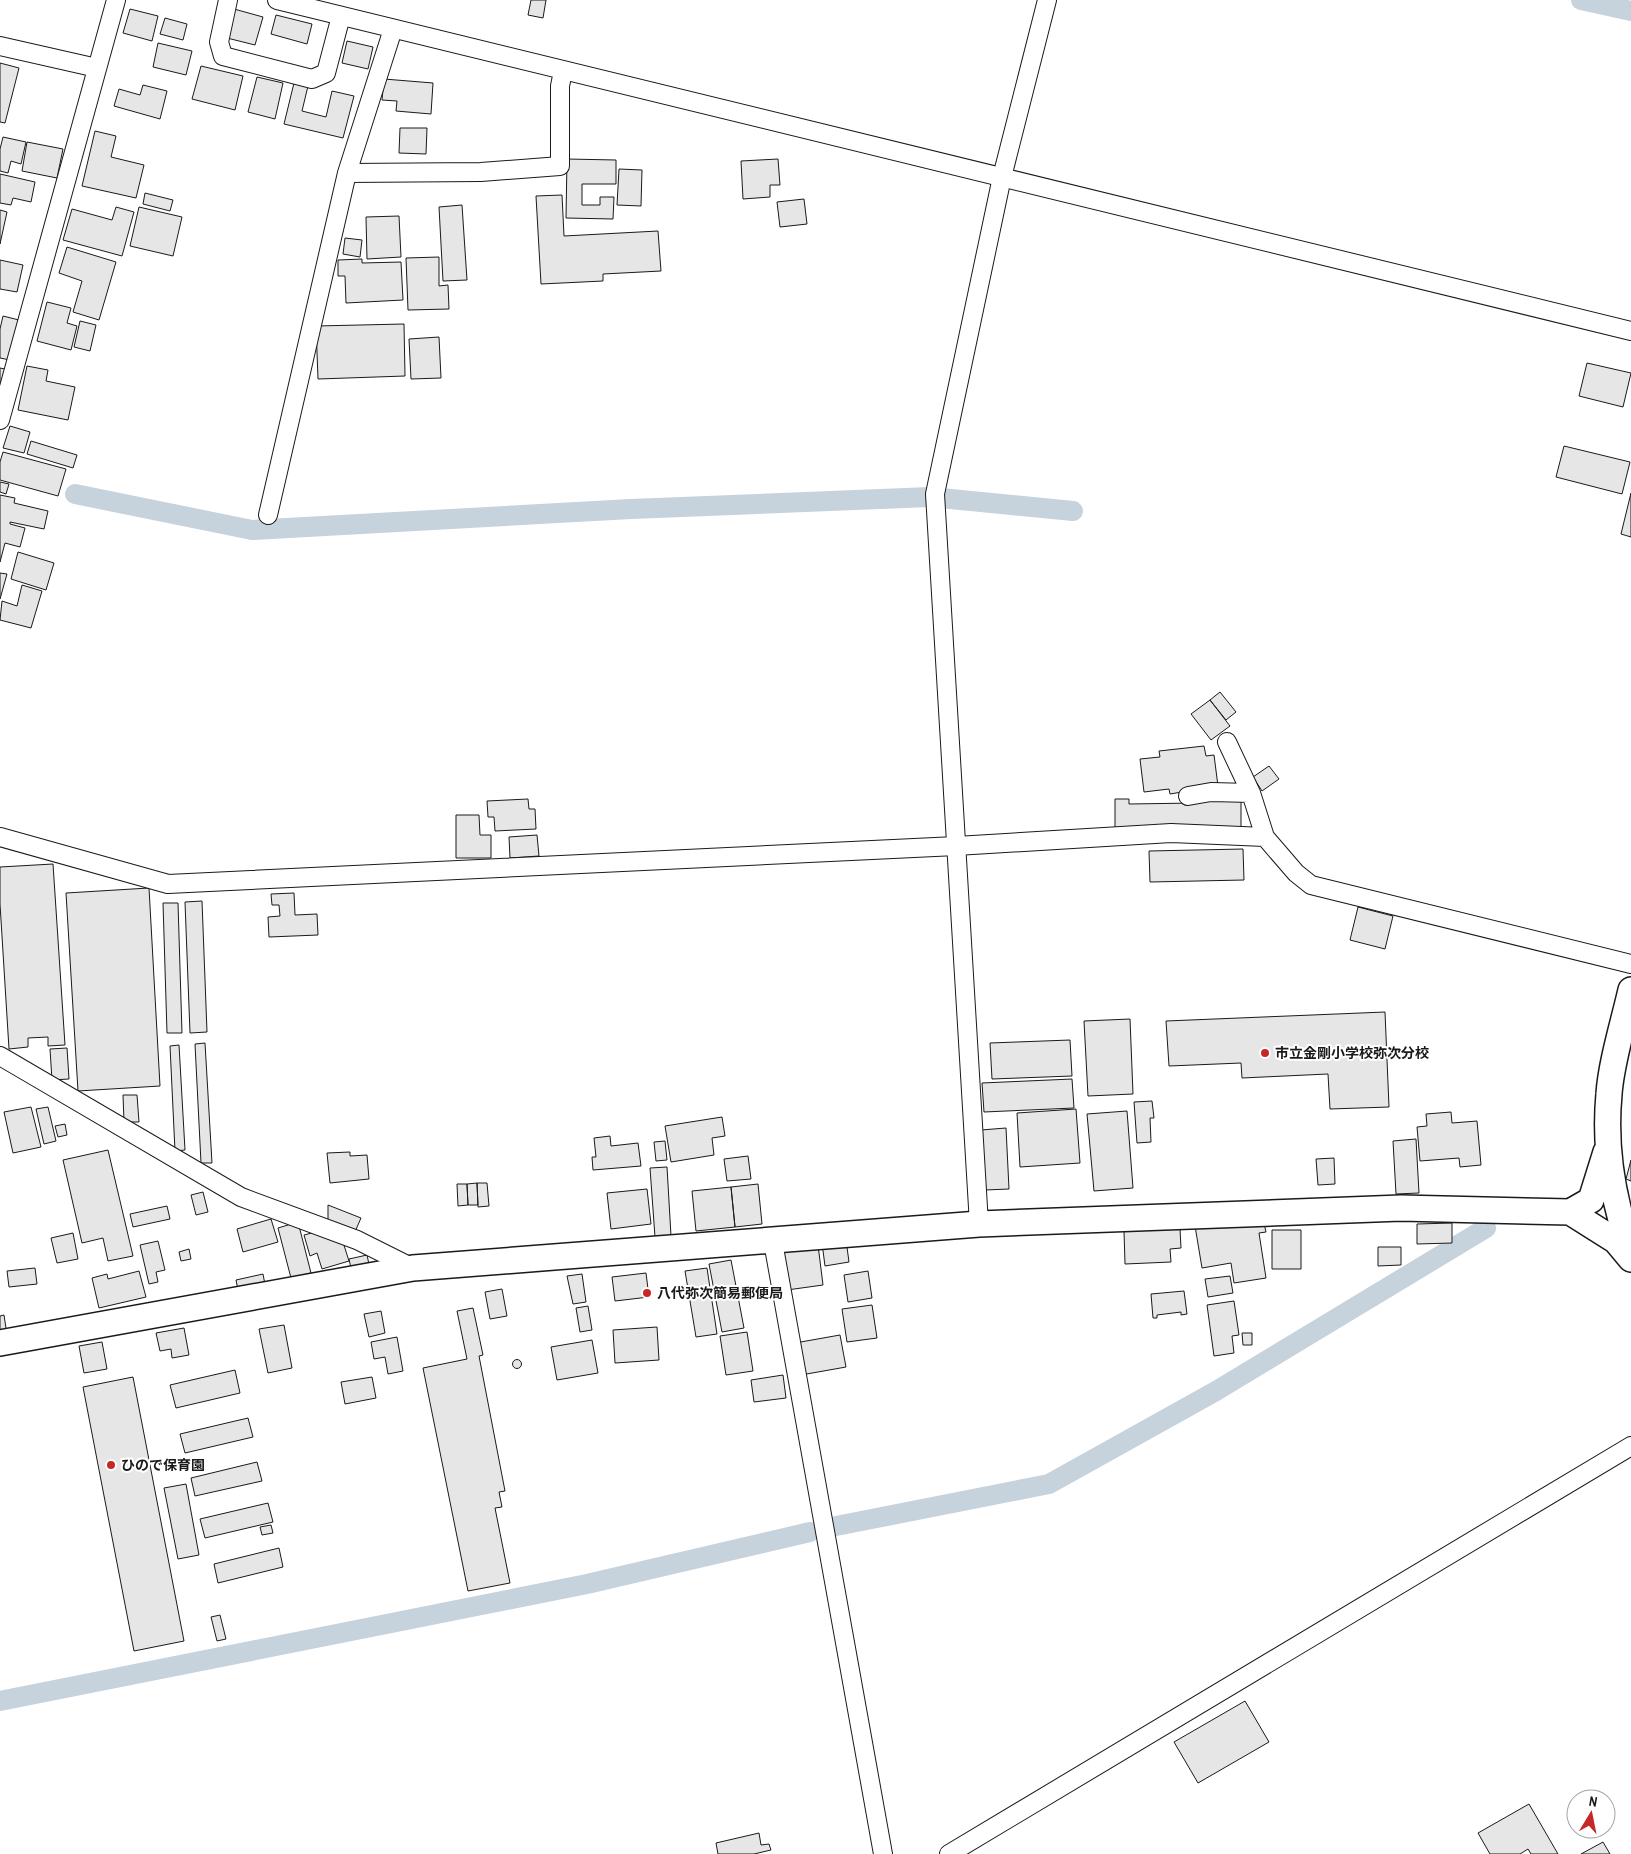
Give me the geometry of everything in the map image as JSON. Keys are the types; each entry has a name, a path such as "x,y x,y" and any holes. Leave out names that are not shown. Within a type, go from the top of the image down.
{"street":[{"path":"0,420 116,0"},
{"path":"228,0 219,42 223,56 312,79 326,74 341,16"},
{"path":"278,0 1631,331"},
{"path":"979,1224 935,494 1002,177 1047,0"},
{"path":"268,515 347,173 393,29"},
{"path":"0,46 97,68"},
{"path":"347,173 482,172 560,166 560,86 563,71"},
{"path":"1227,742 1251,792 1265,837 1296,873 1311,885 1631,964"},
{"path":"1188,796 1211,792 1251,792"},
{"path":"0,837 168,884 956,846 1171,833 1265,837"},
{"path":"1631,990 1608,1093 1608,1147 1620,1221 1631,1251"},
{"path":"0,1056 241,1197 357,1240 414,1268"},
{"path":"0,1343 414,1268 773,1242 979,1224 1401,1208 1570,1212 1591,1200 1608,1147"},
{"path":"1570,1212 1616,1242 1631,1259"},
{"path":"773,1242 884,1854"},
{"path":"949,1854 1631,1446"}],"building":[{"path":"531,0 546,0 543,18 528,15"},
{"path":"130,9 158,16 152,41 123,33"},
{"path":"234,9 263,17 255,45 227,38"},
{"path":"276,15 312,24 307,44 271,34"},
{"path":"165,18 187,24 183,40 160,34"},
{"path":"347,41 373,47 368,69 342,63"},
{"path":"158,43 192,51 186,75 153,67"},
{"path":"0,63 19,68 5,123 0,122"},
{"path":"201,66 243,76 235,110 192,99"},
{"path":"257,77 283,83 275,119 248,112"},
{"path":"384,79 433,83 431,114 396,111 397,101 382,100"},
{"path":"294,83 308,86 302,111 326,117 332,91 354,96 343,138 284,124"},
{"path":"143,85 167,91 160,119 114,106 119,89 140,95"},
{"path":"400,128 427,128 426,154 399,153"},
{"path":"95,131 116,136 111,157 144,165 136,198 82,186"},
{"path":"3,137 26,142 21,164 11,161 8,173 0,171 0,149"},
{"path":"27,142 63,149 57,178 22,171"},
{"path":"567,159 616,160 616,184 582,184 582,205 600,205 600,197 614,197 613,219 566,218"},
{"path":"778,159 780,185 770,185 770,197 743,199 741,161"},
{"path":"619,169 642,170 641,206 617,205"},
{"path":"0,174 35,182 31,202 13,198 11,205 0,203"},
{"path":"145,193 173,200 170,211 143,204"},
{"path":"562,195 564,236 658,231 661,271 603,274 603,281 541,284 536,196"},
{"path":"804,199 807,224 780,227 777,202"},
{"path":"462,205 467,280 443,281 439,207"},
{"path":"116,207 134,212 122,256 63,240 72,209 112,220"},
{"path":"139,207 182,217 173,256 130,246"},
{"path":"0,210 7,212 0,244"},
{"path":"399,216 401,257 367,259 366,217"},
{"path":"345,238 362,240 360,257 343,254"},
{"path":"67,247 116,262 99,320 73,312 82,281 59,273"},
{"path":"439,257 439,286 448,285 449,309 408,310 406,258"},
{"path":"362,259 362,263 401,262 403,300 346,303 345,276 338,276 338,260"},
{"path":"0,260 23,265 17,292 0,289"},
{"path":"47,302 71,308 67,323 77,326 71,350 37,341"},
{"path":"3,316 19,320 10,360 0,358 0,329"},
{"path":"80,321 96,325 90,351 74,347"},
{"path":"404,324 405,376 318,379 316,326"},
{"path":"439,337 441,378 411,379 409,339"},
{"path":"1587,363 1631,373 1623,407 1579,396"},
{"path":"27,366 48,370 46,381 75,387 68,420 18,410"},
{"path":"0,368 5,369 0,387"},
{"path":"10,426 30,432 24,453 3,448"},
{"path":"31,441 77,455 73,468 27,454"},
{"path":"1564,446 1630,462 1622,494 1556,477"},
{"path":"3,452 66,469 58,496 0,480 0,462"},
{"path":"0,482 9,484 6,494 0,492"},
{"path":"1631,493 1631,537 1621,534"},
{"path":"0,495 15,498 14,503 48,511 44,529 10,522 10,524 25,528 20,547 5,543 0,562"},
{"path":"18,552 54,563 46,590 11,579"},
{"path":"0,573 7,574 0,599"},
{"path":"22,585 42,591 31,628 0,620 2,601 17,606"},
{"path":"1220,692 1236,712 1226,720 1210,700"},
{"path":"1210,700 1230,726 1211,740 1191,714"},
{"path":"1204,746 1206,756 1214,755 1218,786 1170,794 1169,789 1144,792 1140,759 1160,757 1159,751"},
{"path":"1269,766 1279,779 1262,791 1253,777"},
{"path":"1194,798 1241,798 1241,830 1115,830 1115,799 1129,799 1129,804 1195,803"},
{"path":"528,799 529,809 535,809 536,829 495,831 494,817 488,817 487,801"},
{"path":"456,815 479,815 480,835 491,835 491,858 456,858"},
{"path":"537,835 539,856 510,858 509,837"},
{"path":"1243,849 1244,880 1150,882 1149,851"},
{"path":"53,864 65,1045 48,1046 48,1037 28,1038 28,1047 9,1049 0,904 0,867"},
{"path":"149,888 160,1086 78,1091 66,893"},
{"path":"294,893 295,915 317,914 318,935 269,937 268,917 280,916 279,905 272,905 271,894"},
{"path":"202,901 207,1032 190,1033 185,902"},
{"path":"163,903 178,903 182,1033 167,1033"},
{"path":"1358,907 1393,916 1385,949 1350,940"},
{"path":"1385,1012 1389,1107 1330,1109 1328,1074 1242,1078 1241,1063 1169,1066 1166,1021"},
{"path":"1130,1019 1133,1094 1088,1096 1084,1021"},
{"path":"1070,1040 1072,1076 992,1079 990,1043"},
{"path":"205,1043 212,1163 201,1163 195,1044"},
{"path":"179,1045 185,1150 175,1151 170,1046"},
{"path":"67,1048 69,1079 52,1080 50,1049"},
{"path":"1072,1079 1074,1108 984,1112 982,1083"},
{"path":"123,1095 137,1095 139,1122 124,1122"},
{"path":"1152,1101 1154,1118 1150,1118 1151,1142 1137,1143 1134,1102"},
{"path":"31,1107 41,1147 13,1153 4,1112"},
{"path":"48,1107 56,1141 44,1144 36,1109"},
{"path":"1076,1109 1080,1163 1020,1167 1017,1113"},
{"path":"1127,1111 1133,1188 1094,1191 1087,1114"},
{"path":"1451,1112 1452,1123 1477,1121 1481,1165 1460,1167 1459,1158 1420,1161 1417,1127 1427,1126 1426,1114"},
{"path":"722,1117 725,1136 712,1138 714,1155 671,1162 665,1126"},
{"path":"65,1124 67,1135 58,1137 55,1126"},
{"path":"1006,1128 1009,1189 985,1190 981,1130"},
{"path":"610,1136 611,1146 638,1143 641,1166 593,1170 592,1157 596,1157 594,1138"},
{"path":"1416,1139 1419,1193 1396,1194 1393,1141"},
{"path":"665,1141 667,1160 656,1161 654,1142"},
{"path":"108,1150 133,1256 108,1261 103,1238 82,1243 63,1160"},
{"path":"350,1152 350,1156 367,1155 369,1179 330,1183 327,1153"},
{"path":"748,1156 751,1179 727,1181 724,1159"},
{"path":"1334,1158 1335,1184 1318,1185 1316,1159"},
{"path":"1631,1160 1631,1181 1626,1179"},
{"path":"667,1167 671,1236 655,1237 650,1168"},
{"path":"477,1183 478,1205 468,1205 467,1184"},
{"path":"477,1183 487,1183 489,1206 478,1207"},
{"path":"457,1184 467,1184 468,1205 458,1206"},
{"path":"758,1184 762,1224 735,1227 731,1187"},
{"path":"731,1187 735,1227 696,1231 692,1191"},
{"path":"647,1189 651,1224 611,1229 607,1193"},
{"path":"203,1192 208,1212 196,1215 191,1195"},
{"path":"328,1205 361,1218 354,1234 328,1223"},
{"path":"167,1206 170,1219 133,1227 130,1214"},
{"path":"271,1219 278,1242 243,1252 237,1229"},
{"path":"298,1222 311,1273 291,1278 278,1228"},
{"path":"1264,1223 1266,1232 1259,1233 1266,1278 1234,1283 1231,1263 1202,1268 1195,1226"},
{"path":"1452,1223 1452,1243 1417,1244 1417,1224"},
{"path":"1180,1229 1181,1248 1170,1249 1171,1262 1125,1264 1124,1231"},
{"path":"323,1230 342,1239 349,1261 322,1269 317,1253 310,1256 304,1235"},
{"path":"1272,1230 1301,1230 1301,1269 1272,1269"},
{"path":"73,1233 78,1259 57,1263 51,1238"},
{"path":"846,1240 849,1262 825,1266 822,1243"},
{"path":"158,1241 165,1270 156,1272 158,1282 149,1284 140,1245"},
{"path":"818,1245 823,1285 787,1290 781,1250"},
{"path":"1378,1247 1401,1247 1401,1265 1378,1266"},
{"path":"189,1249 191,1259 181,1261 179,1252"},
{"path":"367,1255 370,1269 352,1273 349,1259"},
{"path":"731,1260 744,1328 722,1332 709,1264"},
{"path":"35,1268 37,1284 9,1287 7,1271"},
{"path":"707,1268 717,1334 696,1337 685,1271"},
{"path":"139,1271 146,1297 99,1308 92,1278 107,1274 108,1279"},
{"path":"868,1271 872,1298 848,1302 844,1275"},
{"path":"646,1273 649,1297 615,1301 612,1277"},
{"path":"263,1274 266,1290 239,1295 236,1280"},
{"path":"582,1274 586,1302 573,1304 567,1276"},
{"path":"1230,1276 1233,1293 1208,1297 1205,1279"},
{"path":"502,1289 507,1316 490,1319 485,1292"},
{"path":"1184,1291 1187,1314 1181,1315 1181,1312 1157,1315 1157,1318 1153,1318 1151,1294"},
{"path":"1234,1301 1239,1335 1232,1336 1234,1353 1214,1356 1207,1305"},
{"path":"872,1305 877,1338 847,1342 842,1309"},
{"path":"588,1306 592,1330 580,1332 576,1308"},
{"path":"473,1308 483,1355 479,1356 505,1491 499,1492 502,1507 495,1508 510,1583 468,1591 423,1368 467,1359 457,1311"},
{"path":"381,1311 385,1333 369,1337 364,1314"},
{"path":"4,1315 7,1335 0,1336 0,1316"},
{"path":"284,1325 292,1368 268,1373 259,1329"},
{"path":"657,1327 659,1360 615,1363 613,1330"},
{"path":"184,1328 189,1355 172,1358 171,1349 160,1351 156,1333"},
{"path":"747,1332 753,1371 726,1375 720,1336"},
{"path":"1242,1333 1252,1333 1252,1345 1243,1345"},
{"path":"840,1335 846,1367 801,1375 795,1343"},
{"path":"397,1337 403,1371 388,1374 385,1357 374,1359 371,1342"},
{"path":"592,1340 598,1373 557,1380 551,1347"},
{"path":"102,1342 107,1369 84,1373 79,1346"},
{"path":"517,1360 521,1364 517,1368 513,1364"},
{"path":"235,1370 240,1393 176,1408 170,1385"},
{"path":"783,1375 786,1398 754,1402 751,1380"},
{"path":"133,1377 184,1641 134,1651 83,1387"},
{"path":"372,1377 376,1398 345,1404 341,1382"},
{"path":"248,1418 253,1437 185,1453 180,1434"},
{"path":"257,1462 262,1481 195,1496 191,1478"},
{"path":"186,1484 199,1555 178,1559 164,1488"},
{"path":"268,1503 273,1522 205,1538 200,1519"},
{"path":"271,1525 273,1533 262,1535 260,1527"},
{"path":"279,1548 283,1567 218,1583 214,1564"},
{"path":"220,1615 226,1639 217,1641 211,1617"},
{"path":"1245,1701 1269,1742 1198,1783 1174,1742"},
{"path":"1529,1804 1558,1854 1531,1854 1528,1849 1520,1854 1490,1854 1478,1833"},
{"path":"759,1833 761,1845 769,1844 771,1850 754,1854 718,1854 716,1843"},
{"path":"1603,1842 1610,1854 1581,1854"}],"waterway":[{"path":"1581,0 1631,11"},
{"path":"75,494 252,530 631,509 930,497 1073,511"},
{"path":"836,1526 1049,1484 1216,1391 1486,1228"},
{"path":"0,1701 587,1584 810,1532"}],"place":[{"name":"市立金剛小学校弥次分校","path":"1265,1053"},
{"name":"八代弥次簡易郵便局","path":"647,1293"},
{"name":"ひので保育園","path":"111,1465"}]}
